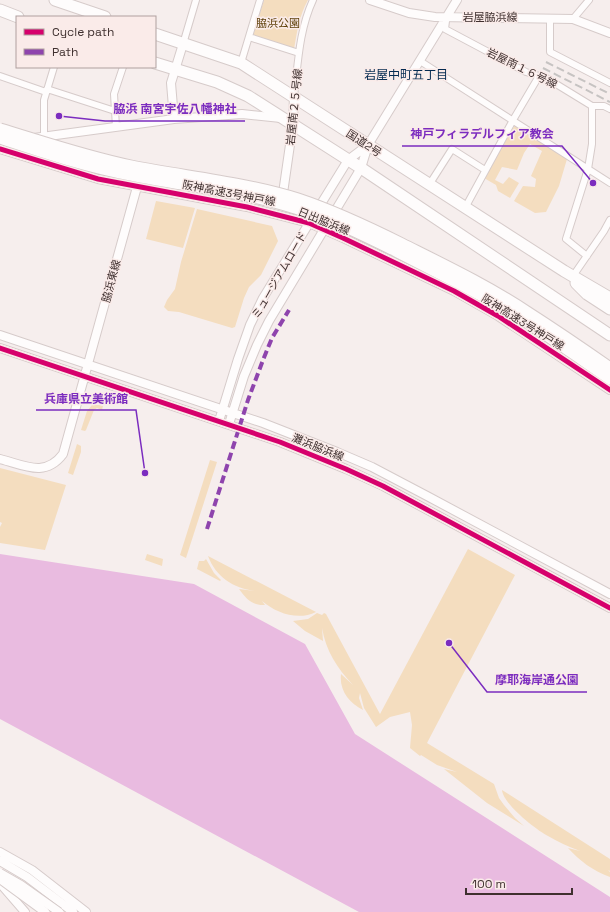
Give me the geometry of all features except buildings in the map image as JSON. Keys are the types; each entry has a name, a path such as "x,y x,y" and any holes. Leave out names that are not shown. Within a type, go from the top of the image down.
{"highway":[{"path":"55,0 68,2 103,16"},
{"path":"0,10 16,16"},
{"name":"国道2号","path":"156,34 241,63 568,274 610,298"},
{"name":"国道2号","path":"156,63 216,82 248,96 361,168 610,335"},
{"name":"阪神高速3号神戸線","path":"0,128 131,166 257,188 325,209 399,243 499,294 610,368"},
{"name":"阪神高速3号神戸線","path":"0,138 130,175 255,196 297,208 323,218 378,242 500,306 530,324 610,379"},
{"name":"国道2号","path":"568,274 587,294 610,308"},
{"name":"国道2号","path":"550,294 592,315 610,326"}],"street":[{"path":"174,118 171,83 196,0"},
{"path":"241,63 260,0"},
{"name":"岩屋南２５号線","path":"280,215 293,124 294,96 302,33 307,14 313,0"},
{"name":"岩屋脇浜線","path":"370,0 409,13 447,18 573,19 610,33"},
{"name":"ミュージアムロード","path":"229,424 244,376 266,327 361,168 368,146 457,0"},
{"path":"573,19 589,0"},
{"name":"岩屋南１６号線","path":"447,18 445,29 526,72 543,76 592,106 604,106 610,109"},
{"path":"550,18 550,52 610,83"},
{"path":"249,37 300,53"},
{"path":"420,61 610,183"},
{"path":"44,137 44,100 54,68"},
{"path":"116,127 114,94 123,68"},
{"path":"0,76 115,111"},
{"path":"465,208 539,76"},
{"path":"586,256 566,239 588,169 592,144 592,106"},
{"path":"0,128 33,138 174,118 242,114 284,118"},
{"name":"ミュージアムロード","path":"219,421 250,325 263,298 348,160 368,146"},
{"name":"日出脇浜線","path":"0,149 98,179 247,206 309,223 466,298 536,340 610,390"},
{"path":"429,185 452,149 485,170"},
{"name":"脇浜東線","path":"0,459 38,468 48,467 56,463 63,454 137,187"},
{"path":"568,274 586,256 610,220"},
{"name":"灘浜脇浜線","path":"0,335 294,434 372,467 610,594"},
{"name":"灘浜脇浜線","path":"0,348 229,424 313,455 383,486 610,608"},
{"path":"0,852 32,870 86,912"},
{"path":"0,861 27,877 73,912"},
{"path":"0,866 39,912"},
{"path":"0,873 21,885 59,912"},
{"path":"0,878 45,912"},
{"path":"0,883 25,912"}],"green space":[{"name":"脇浜公園","path":"264,0 308,0 300,18 294,49 253,35"},
{"path":"515,125 567,159 559,186 546,212 535,213 514,201 523,186 535,187 536,179 531,176 542,151 530,144 524,153 517,170 502,167 495,180 503,184 509,177 519,183 510,198 498,191 496,185 484,178"},
{"path":"156,201 195,208 183,248 146,239"},
{"path":"197,209 272,226 278,241 261,275 249,287 235,327 232,328 179,312 168,311 164,307 175,289 181,262"},
{"path":"92,405 103,406 102,410 97,408 94,410 86,430 81,430 87,411"},
{"path":"77,444 81,446 81,452 73,475 68,473"},
{"path":"210,460 217,462 186,558 180,555"},
{"path":"0,468 66,485 45,550 0,543 0,527 2,523 0,522"},
{"path":"468,549 515,575 427,743 494,784 499,798 504,805 524,826 487,803 444,769 457,772 437,765 421,755 420,756 410,748 412,725 410,712 390,717 376,727 364,708 360,693 359,698 363,710 353,704 343,691 341,674 353,685 342,672 329,652 322,628 323,641 305,631 293,621 308,619 317,613 322,615 324,613 326,614 380,714"},
{"path":"147,554 163,559 162,566 145,560"},
{"path":"208,556 316,612 309,615 295,616 280,612 262,601 265,605 253,603 244,596 239,589 255,591 240,587 226,580 216,570"},
{"path":"206,559 214,573 221,580 220,581 197,569 199,561 204,561"},
{"path":"502,790 610,859 610,871 608,870 610,872 610,877 587,865 568,848 580,851 543,833 528,822 508,802"}],"shaded area":[{"path":"0,554 194,584 305,644 355,734 610,897 610,912 359,912 0,719"}],"railway":[{"path":"546,62 610,94"},
{"path":"543,68 610,102"}],"marked path":[{"path":"207,529 248,400 272,338 289,310"}],"cycle path":[{"path":"0,149 98,179 247,207 309,223 454,291 498,316 610,390"},
{"path":"0,348 280,442 346,469 383,486 610,608"}],"place":[{"name":"脇浜 南宮宇佐八幡神社","path":"59,116"},
{"name":"神戸フィラデルフィア教会","path":"593,183"},
{"name":"兵庫県立美術館","path":"145,473"},
{"name":"摩耶海岸通公園","path":"449,643"}],"district":[{"name":"岩屋中町五丁目","path":"406,75"}]}
